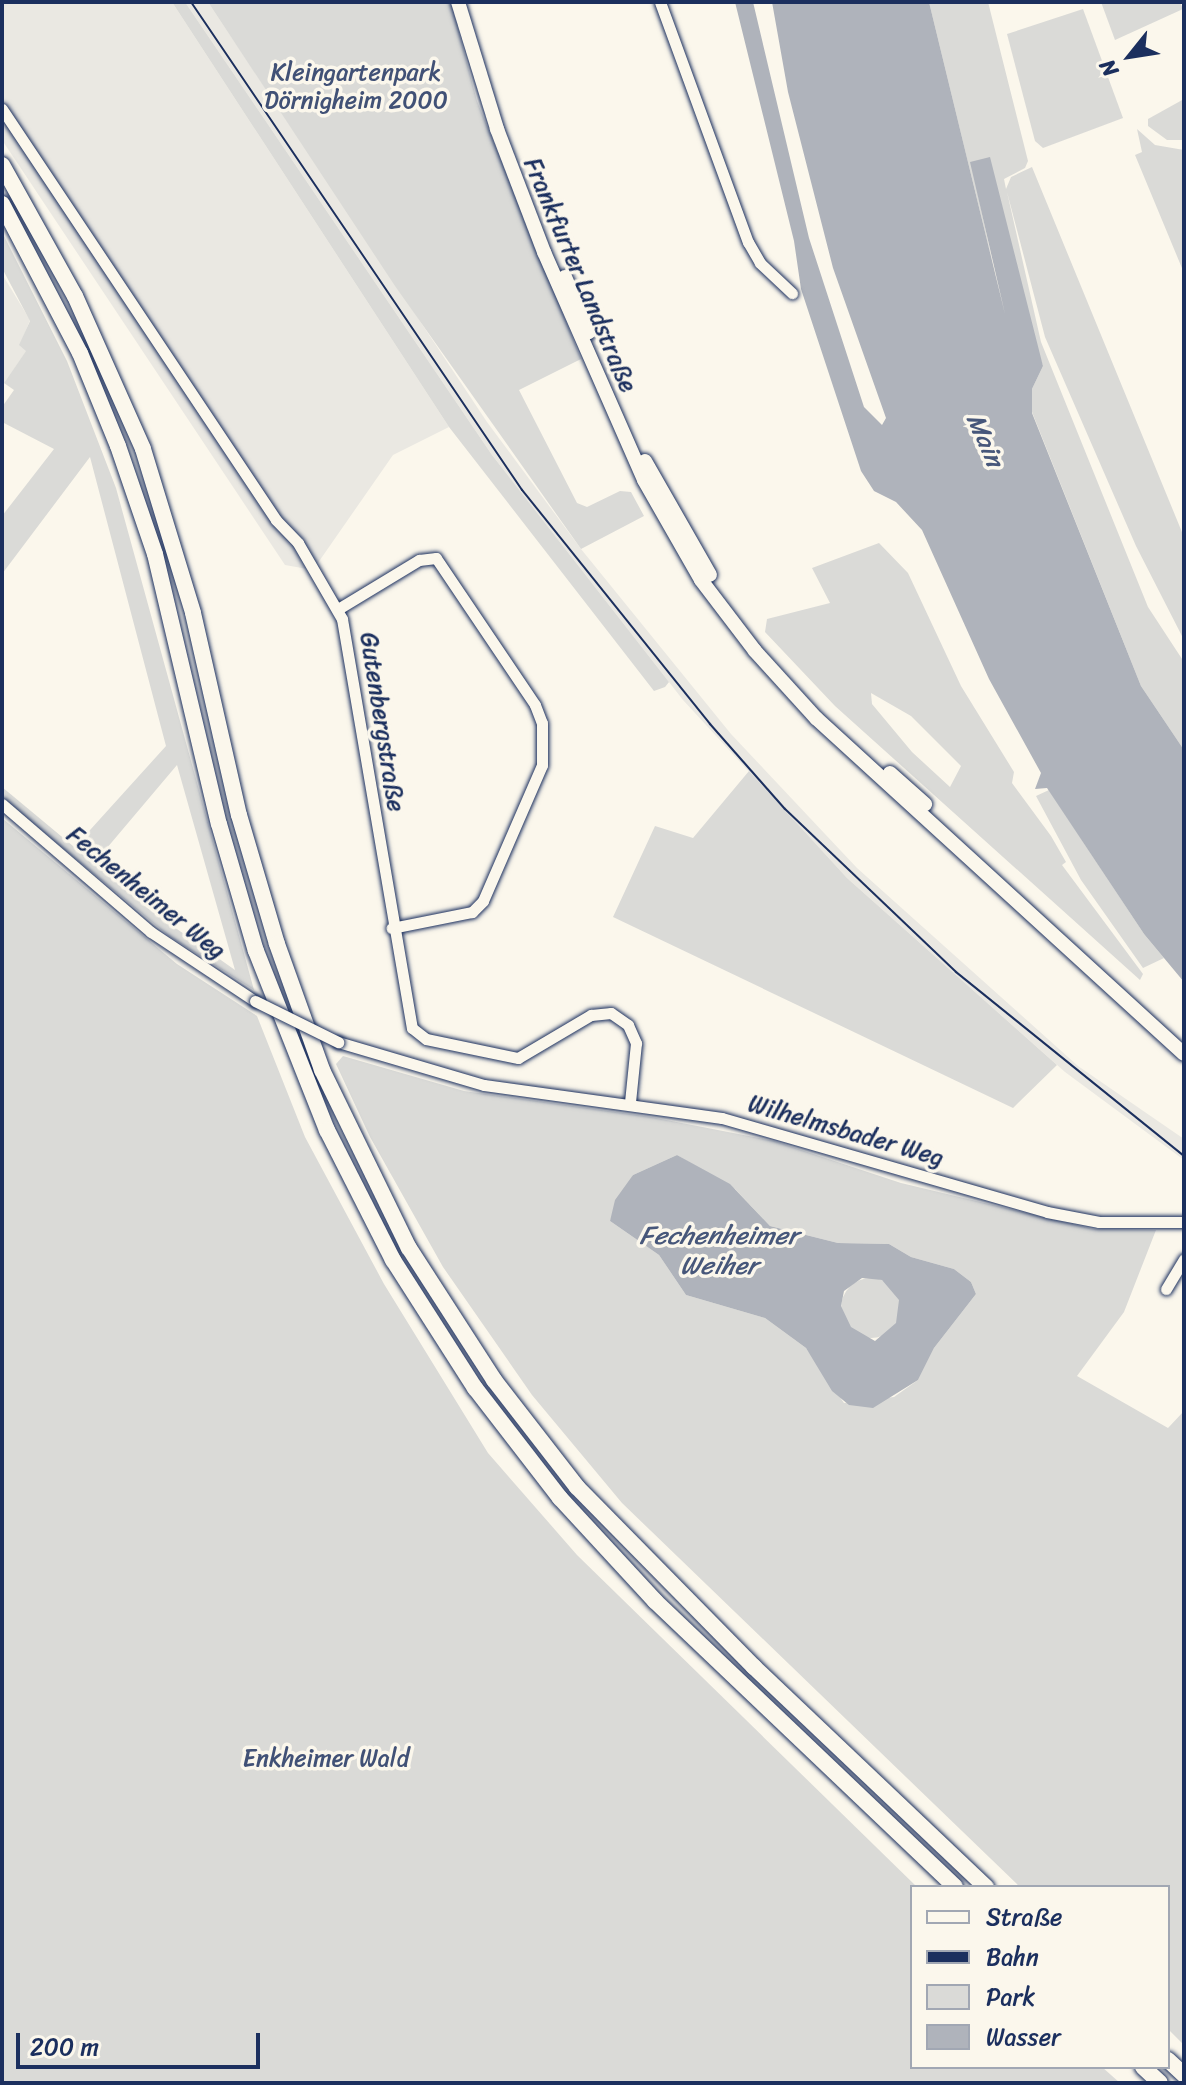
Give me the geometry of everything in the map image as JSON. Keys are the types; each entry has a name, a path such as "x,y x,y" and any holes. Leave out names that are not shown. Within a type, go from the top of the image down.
{"highway":[{"path":"2,165 75,296 143,449 193,613 239,815 277,944 322,1070 409,1248 494,1380 577,1487 754,1667 984,1885"},
{"path":"2,204 66,324 118,446 159,568 222,836 256,951 327,1130 393,1260 475,1388 560,1498 655,1601 953,1885"},
{"path":"1145,2069 1160,2083"}],"main road":[{"name":"Frankfurter Landstraße","path":"458,2 532,223 626,441 688,551"},
{"name":"Frankfurter Landstraße","path":"468,2 537,212 632,432 688,551"},
{"path":"688,551 750,631 814,703 1184,1041"},
{"path":"688,551 746,640 805,707 1184,1054"}],"street":[{"path":"660,2 748,242 764,268 792,293"},
{"name":"Gutenbergstraße","path":"2,109 338,609 346,631 408,1021 416,1034 518,1058 591,1015 611,1013 634,1033 630,1102"},
{"path":"338,609 419,560 436,558 535,705 542,723 542,765 483,901 472,912 392,928"},
{"name":"Fechenheimer Weg","path":"2,804 151,932 255,1001 338,1042 409,1067 493,1086"},
{"name":"Wilhelmsbader Weg","path":"493,1086 630,1102 736,1121 1047,1212 1113,1223 1184,1222"},
{"path":"1166,1289 1184,1259"}],"shaded area":[{"path":"2,2 172,2 449,427 393,455 313,570 285,565 2,140"},
{"path":"185,2 208,2 487,422 581,549 731,734 857,868 1078,1066 1184,1139 1184,1160 1065,1072 847,878 683,700 492,455"},
{"path":"2,274 30,320 20,345 27,350 2,386"}],"green space":[{"path":"172,2 185,2 492,455 669,682 665,687 654,691 449,427"},
{"name":"Kleingartenpark Dörnigheim 2000","path":"208,2 451,2 477,101 581,359 519,390 577,503 587,507 620,491 631,492 644,516 581,549 395,286"},
{"path":"929,2 988,2 1028,161 1025,168 1004,179 1006,189 1011,177 1032,167 1184,537 1184,640 1136,546 1045,337 1007,192 1041,342 1148,607 1184,662 1184,750 1141,686 1032,412 1032,389 1043,366 971,162 994,269"},
{"path":"1101,2 1180,2 1183,9 1115,40"},
{"path":"1083,9 1123,118 1043,148 1035,141 1007,34"},
{"path":"1184,99 1184,140 1167,140 1148,126 1148,119"},
{"path":"1137,129 1155,145 1184,150 1184,273 1135,155 1142,152"},
{"path":"2,232 67,361 116,488 254,990 169,936 2,798 2,787 150,910 235,970 177,765 101,855 81,840 166,746 90,457 2,574 2,516 54,449 2,422 2,407 14,390 4,383 26,351 19,345 30,321 2,268"},
{"path":"879,543 908,573 961,686 1014,772 1012,783 1051,836 1066,862 1062,865 1143,974 1140,980 835,706 765,632 767,619 830,603 812,568","holes":["871,693 911,716 961,766 950,787 912,752 872,704"]},
{"path":"749,771 847,878 1057,1065 1013,1108 613,917 655,826 693,838"},
{"path":"1049,790 1144,934 1164,958 1143,968 1081,880 1036,796"},
{"name":"Enkheimer Wald","path":"2,818 177,964 257,1016 305,1137 384,1284 488,1453 577,1555 915,1885 910,1885 910,2069 1104,2069 1120,2083 2,2083"},
{"path":"343,1056 464,1091 651,1117 774,1141 901,1183 1093,1229 1156,1230 1124,1312 1077,1376 1168,1428 1184,1411 1184,2045 1170,2031 1170,1885 1018,1885 622,1503 532,1395 443,1267 370,1137 336,1064","holes":["677,1155 735,1189 770,1226 838,1243 889,1244 911,1257 954,1269 971,1282 976,1294 934,1348 918,1380 894,1397 844,1403 806,1348 765,1318 686,1295 659,1255 610,1221 633,1175"]},
{"path":"871,1278 892,1287 901,1308 892,1329 871,1338 850,1329 841,1308 850,1287"}],"water":[{"name":"Main","path":"735,2 753,2 809,238 864,407 882,425 886,418 833,268 788,92 772,2 929,2 1005,314 970,162 990,157 1043,366 1032,389 1032,413 1141,686 1184,750 1184,982 1144,934 1047,788 1035,789 1041,773 989,679 922,530 896,502 874,491 861,471 801,289 794,241"},
{"name":"Fechenheimer Weiher","path":"677,1155 730,1184 770,1226 838,1243 889,1244 911,1257 954,1269 971,1282 976,1294 934,1348 918,1380 873,1408 849,1405 832,1391 806,1348 765,1318 686,1295 659,1255 610,1221 615,1200 633,1175","holes":["862,1278 882,1280 899,1300 896,1323 875,1341 851,1327 841,1306 844,1291"]}],"railway":[{"path":"191,2 522,490 710,724 785,809 956,972 1184,1156"}]}
